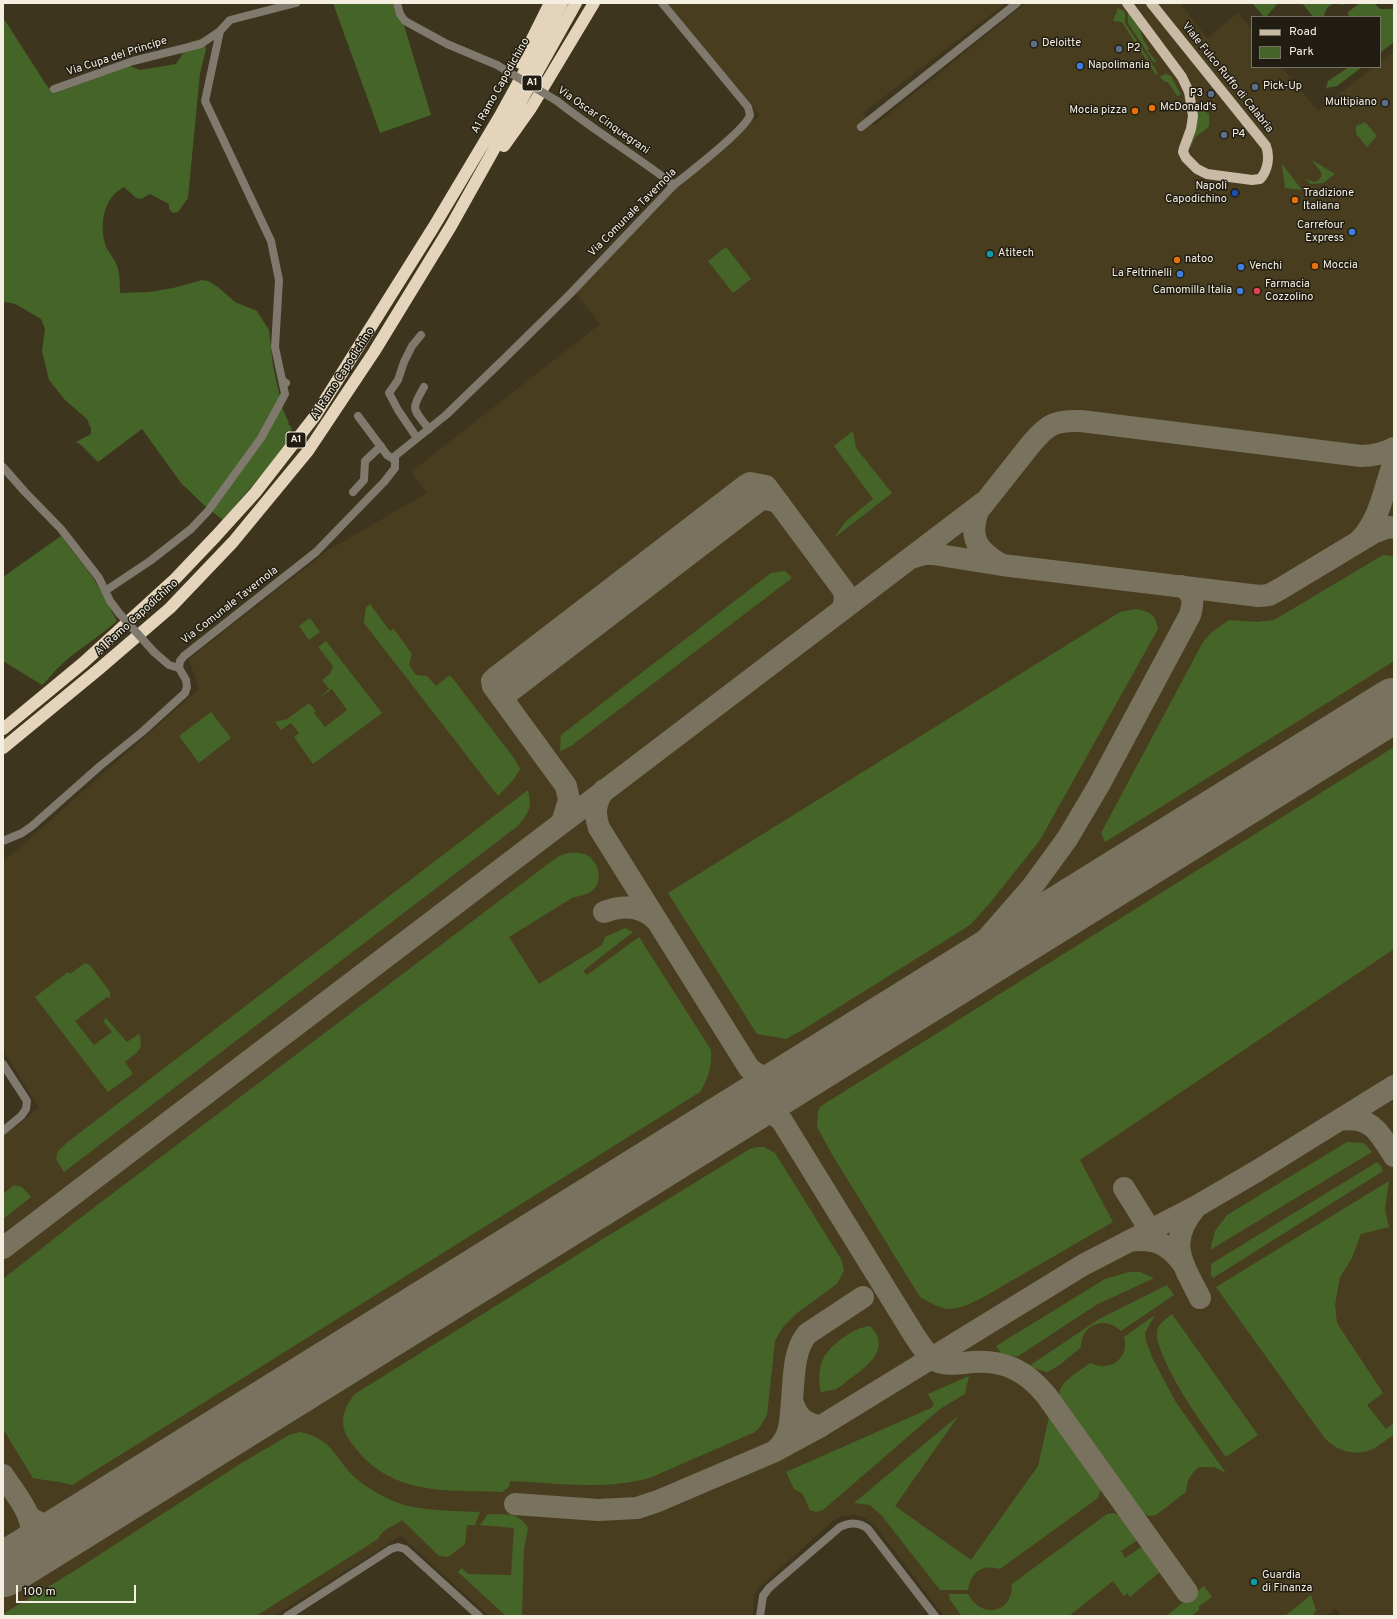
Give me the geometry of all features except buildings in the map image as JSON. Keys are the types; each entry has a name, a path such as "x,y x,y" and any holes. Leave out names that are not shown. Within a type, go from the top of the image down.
{"highway":[{"path":"501,114 509,87 550,3"},
{"name":"A1 Ramo Capodichino","path":"3,729 83,664 122,629 206,547 255,492 315,416 433,228 501,114 562,3"},
{"name":"A1 Ramo Capodichino","path":"3,749 31,724 99,670 170,608 233,542 308,451 374,352 451,226 576,3"},
{"path":"488,162 510,139 531,108 594,3"}],"main road":[{"name":"Viale Fulco Ruffo di Calabria","path":"1127,3 1182,77 1189,92 1193,116 1191,129 1183,152 1186,158 1197,169 1207,174 1252,180 1260,179 1265,172 1267,164 1268,154 1266,146 1151,3"}],"street":[{"name":"Via Cupa del Principe","path":"54,89 133,61 201,44 220,31 230,20 296,3"},
{"name":"Via Oscar Cinquegrani","path":"397,3 400,14 405,21 447,44 497,65 557,101 590,127 652,168 674,185"},
{"name":"Via Comunale Tavernola","path":"179,668 180,661 184,656 316,552 384,482 395,468 395,456 446,416 570,294 674,185 728,140 747,122 750,115 748,107 662,3"},
{"path":"861,127 1018,3"},
{"path":"105,591 150,561 191,529 208,511 261,438 285,394 284,382 275,347 279,280 271,240 206,101 220,31"},
{"path":"417,438 398,410 389,393 398,380 404,362 412,346 421,335"},
{"path":"424,387 415,403 416,415 429,429"},
{"path":"358,416 387,455 395,460"},
{"path":"353,492 364,480 365,461 381,446"},
{"path":"3,468 61,529 99,578 105,591 119,613 154,652 169,665 179,668 186,680 187,687 185,693 178,701 100,766 32,826 22,833 3,841"},
{"path":"3,1064 27,1101 26,1109 22,1116 3,1131"},
{"path":"761,1614 763,1596 769,1588 840,1527 853,1523 862,1524 868,1529 934,1616"},
{"path":"286,1616 391,1549 398,1547 406,1549 479,1616"}],"shaded area":[{"path":"666,3 1006,3 863,113 874,126 1026,3 1180,3 1207,38 1238,13 1251,29 1251,68 1283,68 1318,111 1373,68 1381,68 1381,61 1394,51 1394,1616 1341,1616 1335,1608 1326,1616 944,1616 874,1524 865,1518 854,1515 844,1516 834,1520 758,1588 754,1596 753,1616 489,1616 401,1536 274,1616 3,1616 3,1136 39,1108 3,1050 3,862 199,689 189,659 327,551 427,493 411,472 600,324 576,293 668,194 760,115"}],"green space":[{"path":"333,3 393,3 397,16 403,22 431,115 380,133"},
{"path":"1278,3 1267,16 1263,16 1253,4"},
{"path":"1302,3 1346,3 1343,5 1330,5 1326,10 1324,16 1312,16"},
{"path":"1360,3 1374,3 1380,9 1394,9 1394,42 1381,52 1381,16 1349,16 1348,12"},
{"path":"1118,8 1125,12 1125,23 1158,73 1156,75 1122,22 1113,21"},
{"path":"1128,12 1139,27 1143,39 1149,49 1147,50 1156,61 1154,63 1128,23"},
{"path":"3,19 47,86 55,93 121,69 119,62 140,70 176,64 190,42 204,38 206,50 200,73 188,198 178,212 173,213 169,209 169,204 150,194 141,199 136,198 124,187 111,198 107,205 104,213 103,230 106,247 118,269 120,293 149,292 173,288 202,280 208,281 218,287 235,302 257,311 269,330 273,366 283,410 289,423 288,424 292,428 286,446 223,520 205,506 181,483 142,429 98,462 76,442 91,434 91,429 87,419 65,400 49,380 42,351 45,329 41,319 17,305 3,302"},
{"path":"1348,68 1361,68 1337,86 1326,88 1328,81"},
{"path":"1165,74 1171,76 1181,95 1177,96 1168,82 1165,82 1160,77"},
{"path":"1197,106 1209,114 1209,126 1195,137 1191,147 1197,114"},
{"path":"1365,122 1377,136 1367,147 1356,134 1356,126"},
{"path":"1312,160 1335,174 1323,183 1310,184 1306,179 1315,182 1321,177 1320,171"},
{"path":"1282,164 1302,190 1285,188"},
{"path":"726,247 751,279 733,293 708,261"},
{"path":"853,431 856,448 892,493 834,538 845,522 873,499 834,446"},
{"path":"61,536 94,579 117,621 67,660 42,685 3,661 3,577"},
{"path":"1383,555 1394,556 1394,661 1105,842 1101,833 1203,642 1212,632 1229,620 1257,622 1274,620"},
{"path":"785,571 792,578 571,746 560,751 561,735 771,573"},
{"path":"370,604 390,631 394,629 412,654 409,665 416,675 427,676 436,686 450,675 514,758 520,769 514,779 498,796 364,623 366,607"},
{"path":"1136,609 1152,614 1158,629 1040,840 989,904 970,925 799,1032 786,1039 757,1034 668,893 1120,612"},
{"path":"310,618 320,632 309,640 299,626"},
{"path":"326,641 382,713 313,764 294,737 299,733 291,723 281,730 275,722 287,719 309,703 316,711 314,713 325,727 347,710 332,689 321,696 329,689 322,680 330,674 333,666 318,647"},
{"path":"211,712 231,738 199,763 179,736"},
{"path":"1394,747 1394,949 1080,1160 1113,1222 980,1299 962,1306 950,1309 944,1308 920,1297 833,1156 817,1127 818,1111 821,1106"},
{"path":"528,790 530,801 529,809 519,825 64,1172 56,1159 58,1151 69,1141"},
{"path":"568,853 582,853 593,860 599,876 596,886 591,892 572,898 509,937 539,984 602,945 605,937 625,928 633,932 583,971 587,975 639,937 711,1050 709,1072 700,1092 72,1485 33,1478 3,1429 3,1279 75,1222 544,867 559,856"},
{"path":"85,963 90,965 110,992 110,998 107,997 75,1021 94,1045 112,1032 103,1021 106,1018 127,1042 139,1034 141,1039 140,1048 138,1051 125,1062 133,1074 108,1092 35,997 68,972 70,974"},
{"path":"1347,1142 1364,1143 1372,1152 1210,1250 1215,1231 1227,1215"},
{"path":"764,1147 775,1153 841,1259 844,1270 837,1284 797,1313 783,1327 775,1341 767,1415 760,1427 755,1432 652,1477 617,1484 599,1485 510,1481 509,1487 502,1492 438,1489 399,1481 381,1472 365,1459 350,1441 346,1435 343,1423 347,1405 355,1394 606,1237 750,1149"},
{"path":"1377,1162 1383,1171 1213,1278 1211,1275 1211,1264"},
{"path":"1389,1181 1385,1209 1389,1227 1361,1234 1352,1258 1340,1277 1335,1305 1337,1323 1383,1393 1367,1405 1386,1429 1394,1423 1394,1435 1373,1449 1352,1452 1339,1449 1323,1436 1216,1287"},
{"path":"14,1185 22,1187 31,1197 3,1219 3,1194"},
{"path":"1129,1272 1140,1272 1154,1278 1096,1305 1017,1357 1001,1353 996,1346 1105,1279"},
{"path":"1167,1285 1174,1295 1121,1331 1115,1326 1108,1324 1095,1324 1085,1333 1082,1339 1081,1347 1061,1364 1048,1372 1029,1366 1099,1319"},
{"path":"1172,1314 1258,1435 1226,1457 1184,1396 1163,1356 1157,1338 1157,1329 1160,1324"},
{"path":"1155,1315 1145,1333 1146,1341 1152,1357 1175,1401 1226,1473 1214,1467 1199,1467 1190,1478 1187,1484 1186,1492 1156,1515 1149,1516 1142,1513 1059,1397 1062,1386 1065,1382 1090,1363 1097,1366 1105,1366 1117,1362 1124,1351 1124,1337"},
{"path":"870,1326 879,1341 878,1349 870,1362 836,1389 821,1393 819,1375 820,1368 822,1361 830,1348 853,1332"},
{"path":"969,1376 965,1394 940,1409 823,1510 816,1512 810,1510 802,1493 794,1489 786,1472 931,1408 934,1405 928,1394"},
{"path":"959,1415 895,1506 971,1560 1038,1466 1049,1417 1101,1488 1098,1498 1000,1569 987,1568 974,1574 968,1590 940,1590 882,1516 870,1505 854,1503"},
{"path":"301,1432 321,1440 334,1452 350,1473 358,1480 390,1500 419,1508 480,1512 475,1525 467,1525 465,1544 448,1557 439,1556 402,1520 385,1530 378,1539 256,1616 3,1616 3,1614 71,1573 240,1464 291,1434"},
{"path":"1113,1513 1120,1515 1139,1539 1121,1551 1125,1558 1143,1546 1161,1571 1130,1597 1127,1593 1124,1596 1113,1581 1069,1616 962,1616 950,1600 949,1594 968,1594 973,1602 987,1610 995,1610 1002,1607 1007,1602 1011,1594 1012,1584 1107,1514"},
{"path":"488,1514 506,1514 516,1516 528,1528 524,1549 522,1616 506,1616 458,1572 462,1568 468,1574 511,1575 514,1528 480,1525"},
{"path":"1204,1586 1212,1597 1199,1606 1199,1610 1192,1616 1166,1616"},
{"path":"1311,1595 1316,1610 1313,1616 1285,1616"}],"taxiway":[{"path":"1002,565 987,555 977,543 974,529 978,511 1037,437 1047,428 1058,423 1065,421 1081,421 1361,456 1370,456 1386,452 1394,448"},
{"path":"1359,541 1366,533 1377,514 1394,462"},
{"path":"562,823 569,800 566,786 493,686 492,681 745,486 750,483 766,486 844,591 845,601 842,610"},
{"path":"504,699 509,692 760,500 768,499 779,503"},
{"path":"3,1248 984,502"},
{"path":"911,558 925,554 933,554 1002,565 1259,596 1269,595 1280,589 1373,533 1389,527 1394,528"},
{"path":"949,982 1032,887 1067,839 1099,785 1190,615 1192,598 1191,595 1181,586"},
{"path":"604,790 596,808 596,818 599,828 749,1068 759,1075 770,1079 794,1078"},
{"path":"604,912 618,908 638,909 644,911 656,920"},
{"path":"515,1504 598,1510 637,1508 658,1501 773,1452 821,1426 1083,1265 1197,1206 1257,1171 1394,1086"},
{"path":"739,1112 752,1109 767,1110 782,1121 914,1335 930,1356 940,1363 954,1364 985,1362 1005,1365 1023,1373 1046,1395 1187,1592"},
{"path":"1339,1120 1350,1119 1367,1123 1373,1127 1384,1140 1394,1156"},
{"path":"1124,1188 1150,1230"},
{"path":"1196,1207 1187,1219 1181,1231 1179,1242 1183,1263 1200,1298"},
{"path":"1129,1241 1146,1240 1161,1244 1173,1252 1184,1265"},
{"path":"792,1400 794,1374 802,1341 807,1334 863,1297"},
{"path":"775,1451 785,1440 789,1428 792,1400 796,1411 802,1419 821,1426"},
{"path":"3,1475 24,1507 31,1525 29,1543 14,1563"},
{"path":"29,1517 42,1524 54,1527 66,1526 80,1522"}],"runway":[{"path":"3,1570 1394,705"}],"place":[{"name":"Deloitte","path":"1034,44"},
{"name":"P2","path":"1119,49"},
{"name":"Napolimania","path":"1080,66"},
{"name":"Pick-Up","path":"1255,87"},
{"name":"P3","path":"1211,94"},
{"name":"Multipiano","path":"1385,103"},
{"name":"McDonald's","path":"1152,108"},
{"name":"Mocia pizza","path":"1135,111"},
{"name":"P4","path":"1224,135"},
{"name":"Napoli Capodichino","path":"1235,193"},
{"name":"Tradizione Italiana","path":"1295,200"},
{"name":"Carrefour Express","path":"1352,232"},
{"name":"Atitech","path":"990,254"},
{"name":"natoo","path":"1177,260"},
{"name":"Moccia","path":"1315,266"},
{"name":"Venchi","path":"1241,267"},
{"name":"La Feltrinelli","path":"1180,274"},
{"name":"Camomilla Italia","path":"1240,291"},
{"name":"Farmacia Cozzolino","path":"1257,291"},
{"name":"Guardia di Finanza","path":"1254,1582"}]}
